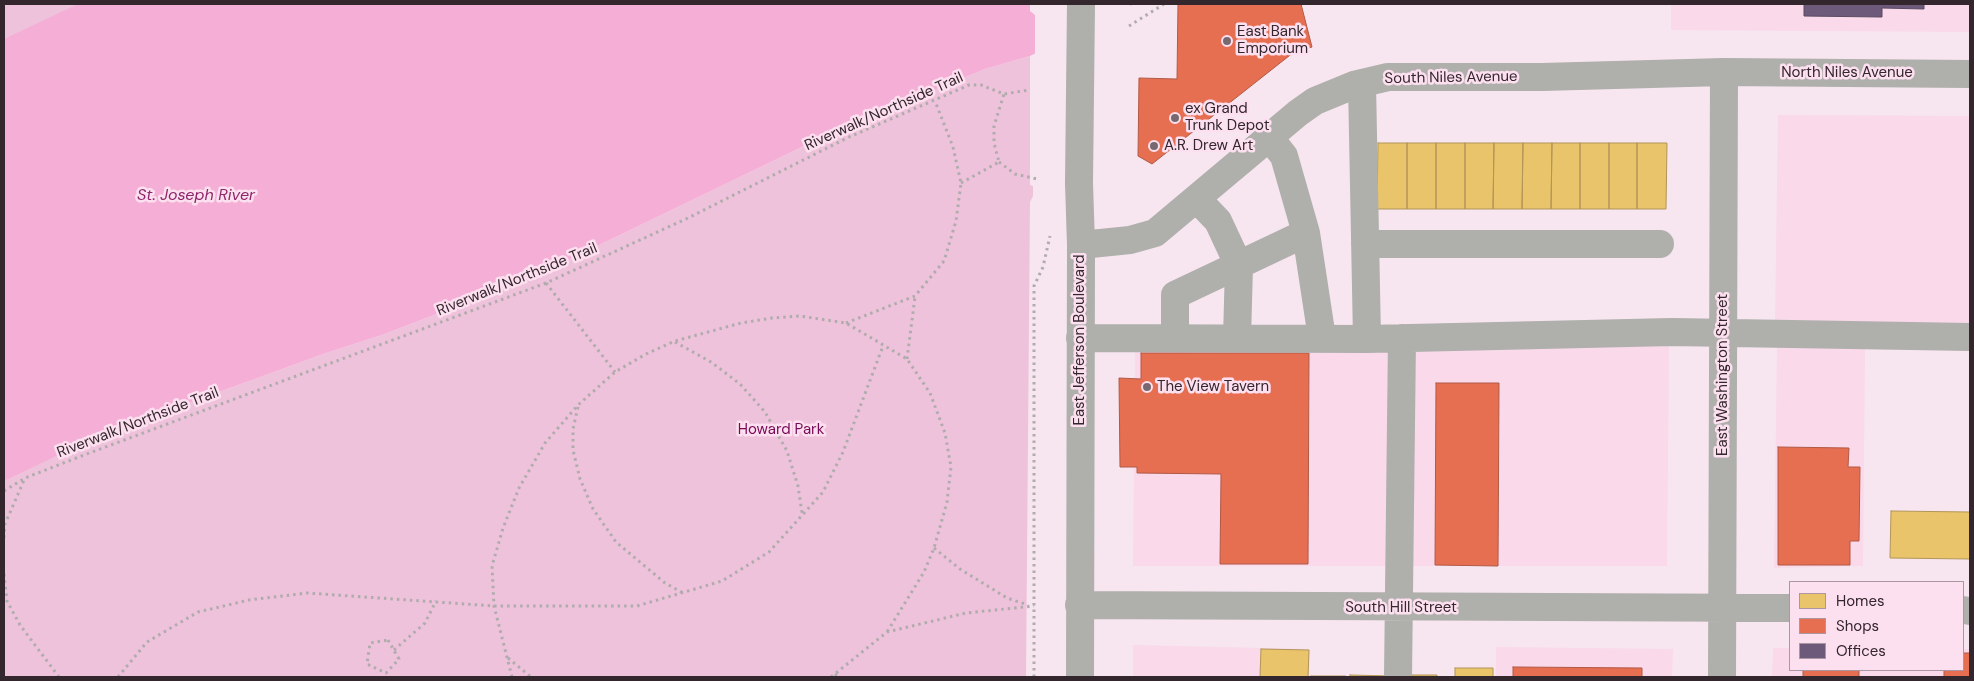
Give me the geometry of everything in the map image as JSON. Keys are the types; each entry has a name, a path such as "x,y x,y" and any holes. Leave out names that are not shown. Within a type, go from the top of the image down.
{"street":[{"name":"East Jefferson Boulevard","path":"1080,677 1081,245 1079,183 1081,4"},
{"name":"North Niles Avenue","path":"1724,72 1970,74"},
{"name":"South Niles Avenue","path":"1081,245 1120,241 1155,233 1198,199 1269,136 1315,102 1362,83 1388,77 1413,76 1542,77 1724,72"},
{"name":"East Washington Street","path":"1722,677 1724,72"},
{"path":"1362,83 1367,339"},
{"path":"1269,136 1284,156 1306,233 1322,338"},
{"path":"1198,199 1218,221 1239,266 1237,338"},
{"path":"1175,338 1175,295 1306,233"},
{"path":"1365,244 1660,244"},
{"path":"1080,338 1367,339 1552,333 1723,332 1970,337"},
{"path":"1398,677 1397,608 1402,338"},
{"name":"South Hill Street","path":"1080,605 1397,608 1789,608"}],"path":[{"path":"1129,26 1164,4"},
{"name":"Riverwalk/Northside Trail","path":"4,491 25,478 546,283 688,218 847,138 969,86 981,85 1004,94"},
{"path":"1029,90 1004,94 994,126 994,144 998,162 1015,174 1037,179"},
{"path":"846,323 915,296 944,261 956,221 961,183 953,147 935,100"},
{"path":"961,183 998,162"},
{"path":"546,283 615,372"},
{"path":"1034,286 1034,677"},
{"path":"907,359 915,296"},
{"path":"512,677 494,606 492,566 503,528 519,488 545,443 578,405 615,372 646,354 675,341 741,323 800,316 846,323 907,359 930,393 946,433 951,467 947,502 934,548 924,572 886,632 831,677"},
{"path":"675,341 711,362 740,384 765,412 787,451 798,486 802,514"},
{"path":"118,677 147,642 198,612 249,600 307,593 494,606 637,606 722,581 768,552 823,492 843,452 884,346"},
{"path":"578,405 572,428 573,450 580,479 594,508 616,542 665,583 683,593"},
{"path":"4,538 4,523 25,478"},
{"path":"934,548 960,569 1007,598 1016,603 1034,606"},
{"path":"4,574 7,601 20,625 59,677"},
{"path":"394,650 425,623 436,601"},
{"path":"886,632 966,614 1034,606"},
{"path":"388,640 394,650 399,659 386,673 367,664 370,643 388,640"},
{"path":"508,658 531,677"},
{"path":"835,674 839,677"}],"shaded area":[{"path":"1671,4 1970,4 1970,32 1671,30"},
{"path":"1778,115 1970,116 1970,324 1775,323"},
{"path":"1669,344 1667,566 1133,566 1135,346"},
{"path":"1777,347 1865,348 1863,566 1774,568"},
{"path":"1133,645 1310,649 1309,677 1133,677"},
{"path":"1496,647 1673,649 1672,677 1496,677"},
{"path":"1773,648 1789,648 1789,671 1964,671 1964,649 1970,649 1970,677 1772,677"}],"green space":[{"path":"4,4 97,4 4,53"},
{"name":"Howard Park","path":"1030,56 1030,185 1033,186 1033,196 1030,202 1026,677 4,677 4,481 101,435 326,353 382,335 533,277 835,131 985,69"}],"water":[{"name":"St. Joseph River","path":"78,4 1134,4 1030,56 985,69 835,131 533,277 382,335 326,353 101,435 4,481 4,39"}],"pier":[{"path":"1030,4 1130,4 1130,9 1035,56 1035,15 1030,11"}],"building: Homes":[{"path":"1378,143 1407,143 1407,209 1377,209"},
{"path":"1407,143 1436,143 1436,209 1407,209"},
{"path":"1436,143 1465,143 1465,209 1436,209"},
{"path":"1465,143 1494,143 1493,209 1465,209"},
{"path":"1494,143 1523,143 1522,209 1493,209"},
{"path":"1523,143 1552,143 1551,209 1522,209"},
{"path":"1552,143 1580,143 1580,209 1551,209"},
{"path":"1580,143 1609,143 1609,209 1580,209"},
{"path":"1609,143 1637,143 1637,209 1609,209"},
{"path":"1637,143 1667,143 1666,209 1637,209"},
{"path":"1891,511 1970,512 1970,559 1890,558"},
{"path":"1261,649 1309,650 1308,677 1260,677"},
{"path":"1455,668 1493,668 1493,677 1455,677"},
{"path":"1350,675 1390,676 1390,677 1350,677"},
{"path":"1410,675 1437,675 1437,677 1410,677"},
{"path":"1346,676 1346,677 1311,677"}],"building: Shops":[{"name":"ex Grand Trunk Depot","path":"1178,4 1301,4 1312,47 1294,52 1152,164 1138,156 1139,78 1177,79"},
{"path":"1141,353 1309,353 1308,564 1220,564 1221,474 1137,473 1137,467 1120,467 1119,378 1141,379"},
{"path":"1436,383 1499,383 1498,566 1435,565"},
{"path":"1778,447 1849,448 1848,467 1860,467 1859,541 1850,541 1850,565 1778,565"},
{"path":"1964,653 1970,653 1970,677 1944,677 1944,671 1964,671"},
{"path":"1513,667 1642,668 1642,677 1513,677"},
{"path":"1803,671 1859,671 1859,677 1803,677"}],"building: Offices":[{"path":"1804,4 1924,4 1924,9 1882,8 1882,17 1804,16"}],"place":[{"name":"East Bank Emporium","path":"1227,41"},
{"name":"ex Grand Trunk Depot","path":"1175,118"},
{"name":"A.R. Drew Art","path":"1154,146"},
{"name":"The View Tavern","path":"1147,387"}]}
